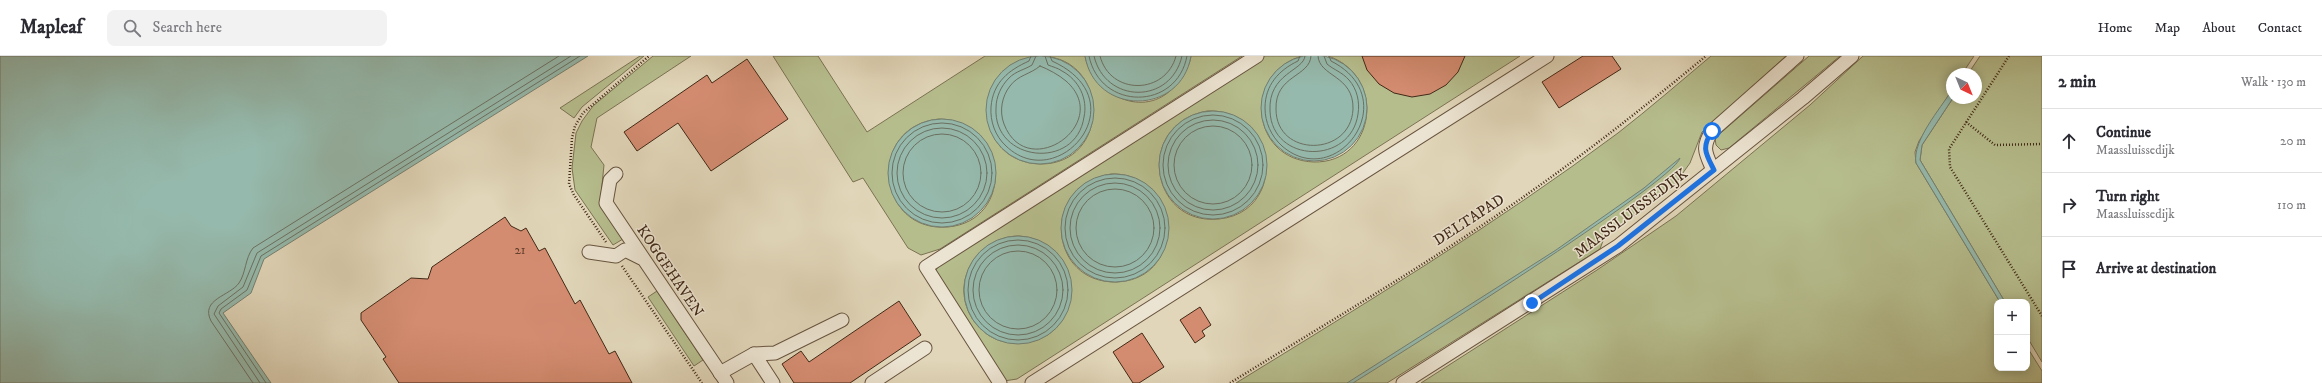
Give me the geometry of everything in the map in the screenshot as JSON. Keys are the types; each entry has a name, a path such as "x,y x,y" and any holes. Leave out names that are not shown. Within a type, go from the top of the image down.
{"street":[{"path":"1000,383 926,267 1257,56"},
{"path":"1032,383 1547,56"},
{"path":"1714,170 1705,152 1705,141 1712,131 1796,56"},
{"name":"MAASSLUISSEDIJK","path":"1404,383 1618,246 1714,170 1852,56"},
{"name":"KOGGEHAVEN","path":"616,174 610,180 606,203 723,378"},
{"path":"588,252 616,256 625,250 642,259"},
{"path":"723,378 754,354 775,353 842,320"},
{"path":"872,383 925,348"},
{"path":"754,354 773,383"}],"path":[{"path":"575,126 592,104 649,56"},
{"name":"DELTAPAD","path":"1230,383 1445,249 1528,194 1616,130 1706,56"},
{"path":"2009,56 1949,149 1950,167 2042,316"},
{"path":"1966,122 1995,145 2042,144"}],"green space":[{"path":"640,56 644,56 582,107 574,118 560,108"},
{"path":"653,56 691,56 597,118 591,147 604,165 600,205 623,239 613,245 575,190 572,168 576,133 582,121 593,106"},
{"path":"773,56 818,56 867,132 985,56 1038,56 1015,63 999,77 990,94 987,113 991,132 1002,148 1018,159 1041,164 1064,159 1080,148 1090,131 1093,111 1090,91 1081,74 1065,62 1042,56 1085,56 1089,69 1097,81 1107,90 1119,97 1132,101 1145,102 1159,98 1175,86 1187,68 1191,56 1242,56 940,249 921,255 908,248 863,178 853,182","holes":["939,119 963,124 980,135 991,152 995,171 993,190 985,208 970,221 948,227 924,224 906,214 894,197 889,178 891,158 899,140 915,126"]},
{"path":"1263,56 1302,56 1283,66 1270,80 1263,97 1262,115 1267,132 1277,147 1293,158 1314,162 1335,159 1351,149 1361,134 1366,117 1366,99 1359,81 1347,66 1328,56 1520,56 1017,379 1004,381 932,276 940,264","holes":["1207,111 1231,114 1249,126 1261,142 1266,161 1265,181 1256,199 1241,212 1219,219 1195,217 1177,207 1165,191 1160,172 1161,153 1169,134 1184,120","1111,174 1134,178 1151,190 1162,207 1167,226 1165,246 1156,264 1140,276 1117,282 1094,278 1077,268 1066,252 1062,233 1064,214 1072,196 1088,182","1019,236 1041,242 1057,254 1067,271 1071,290 1068,309 1059,325 1043,337 1021,343 1000,341 986,333 977,325 969,314 964,294 965,280 977,255 992,243 1009,237"]},
{"path":"1711,56 1786,56 1702,132 1690,163 1675,184 1604,238 1600,249 1387,383 1236,383 1430,262 1572,167 1618,133"},
{"path":"1809,56 1840,56 1729,148 1721,150 1716,145 1715,138"},
{"path":"1863,56 1974,56 1966,68 1946,68 1946,99 1919,141 1915,152 1916,163 1998,299 1994,299 1994,371 2030,371 2030,352 2042,371 2042,383 1421,383 1597,270 1676,216 1810,105"},
{"path":"1980,56 2042,56 2042,362 2030,342 2030,299 2003,299 1920,160 1922,145 1949,104 1982,104 1982,68 1972,68"},
{"path":"657,291 703,360 694,366 648,297"}],"water":[{"path":"1314,55 1334,59 1352,70 1363,88 1367,108 1363,128 1352,146 1334,157 1314,161 1294,157 1276,146 1265,128 1261,108 1265,88 1276,70 1294,59"},
{"path":"0,56 588,56 264,259 251,293 223,313 271,383 0,383"},
{"path":"1040,56 1061,60 1078,72 1090,89 1094,110 1090,131 1078,148 1061,160 1040,164 1019,160 1002,148 990,131 986,110 990,89 1002,72 1019,60"},
{"path":"1085,56 1191,56 1184,76 1172,90 1156,98 1138,101 1120,98 1104,90 1092,76"},
{"path":"1946,99 1946,104 1949,104 1922,145 1920,160 2003,299 1998,299 1916,163 1918,145 1922,135"},
{"path":"1213,111 1234,115 1251,127 1263,144 1267,165 1263,186 1251,203 1234,215 1213,219 1192,215 1175,203 1163,186 1159,165 1163,144 1175,127 1192,115"},
{"path":"942,119 963,123 980,135 992,152 996,173 992,194 980,211 963,223 942,227 921,223 904,211 892,194 888,173 892,152 904,135 921,123"},
{"path":"1680,158 1666,174 1632,200 1584,233 1353,383 1347,383 1556,250 1644,188"},
{"path":"1115,174 1136,178 1153,190 1165,207 1169,228 1165,249 1153,266 1136,278 1115,282 1094,278 1077,266 1065,249 1061,228 1065,207 1077,190 1094,178"},
{"path":"1018,236 1039,240 1056,252 1068,269 1072,290 1068,311 1056,328 1039,340 1018,344 997,340 980,328 968,311 964,290 968,269 980,252 997,240"}],"building":[{"path":"1362,56 1465,56 1458,72 1446,85 1430,94 1412,97 1394,93 1379,84 1367,70"},
{"path":"1583,56 1612,56 1621,69 1559,108 1542,82"},
{"path":"747,59 788,119 711,171 678,123 637,151 624,132 707,75 712,83"},
{"path":"505,217 511,226 521,231 526,228 539,251 545,248 575,304 580,300 609,354 615,351 632,383 399,383 383,359 386,357 361,320 361,313 411,278 428,279 432,267"},
{"path":"899,301 921,335 850,383 794,383 782,364 801,351 809,362"},
{"path":"1200,307 1211,325 1202,331 1205,336 1195,343 1180,320"},
{"path":"1142,333 1164,367 1139,383 1133,383 1113,352"}],"route":[{"path":"1532,303 1618,246 1714,170 1705,152 1705,141 1712,131"}]}
